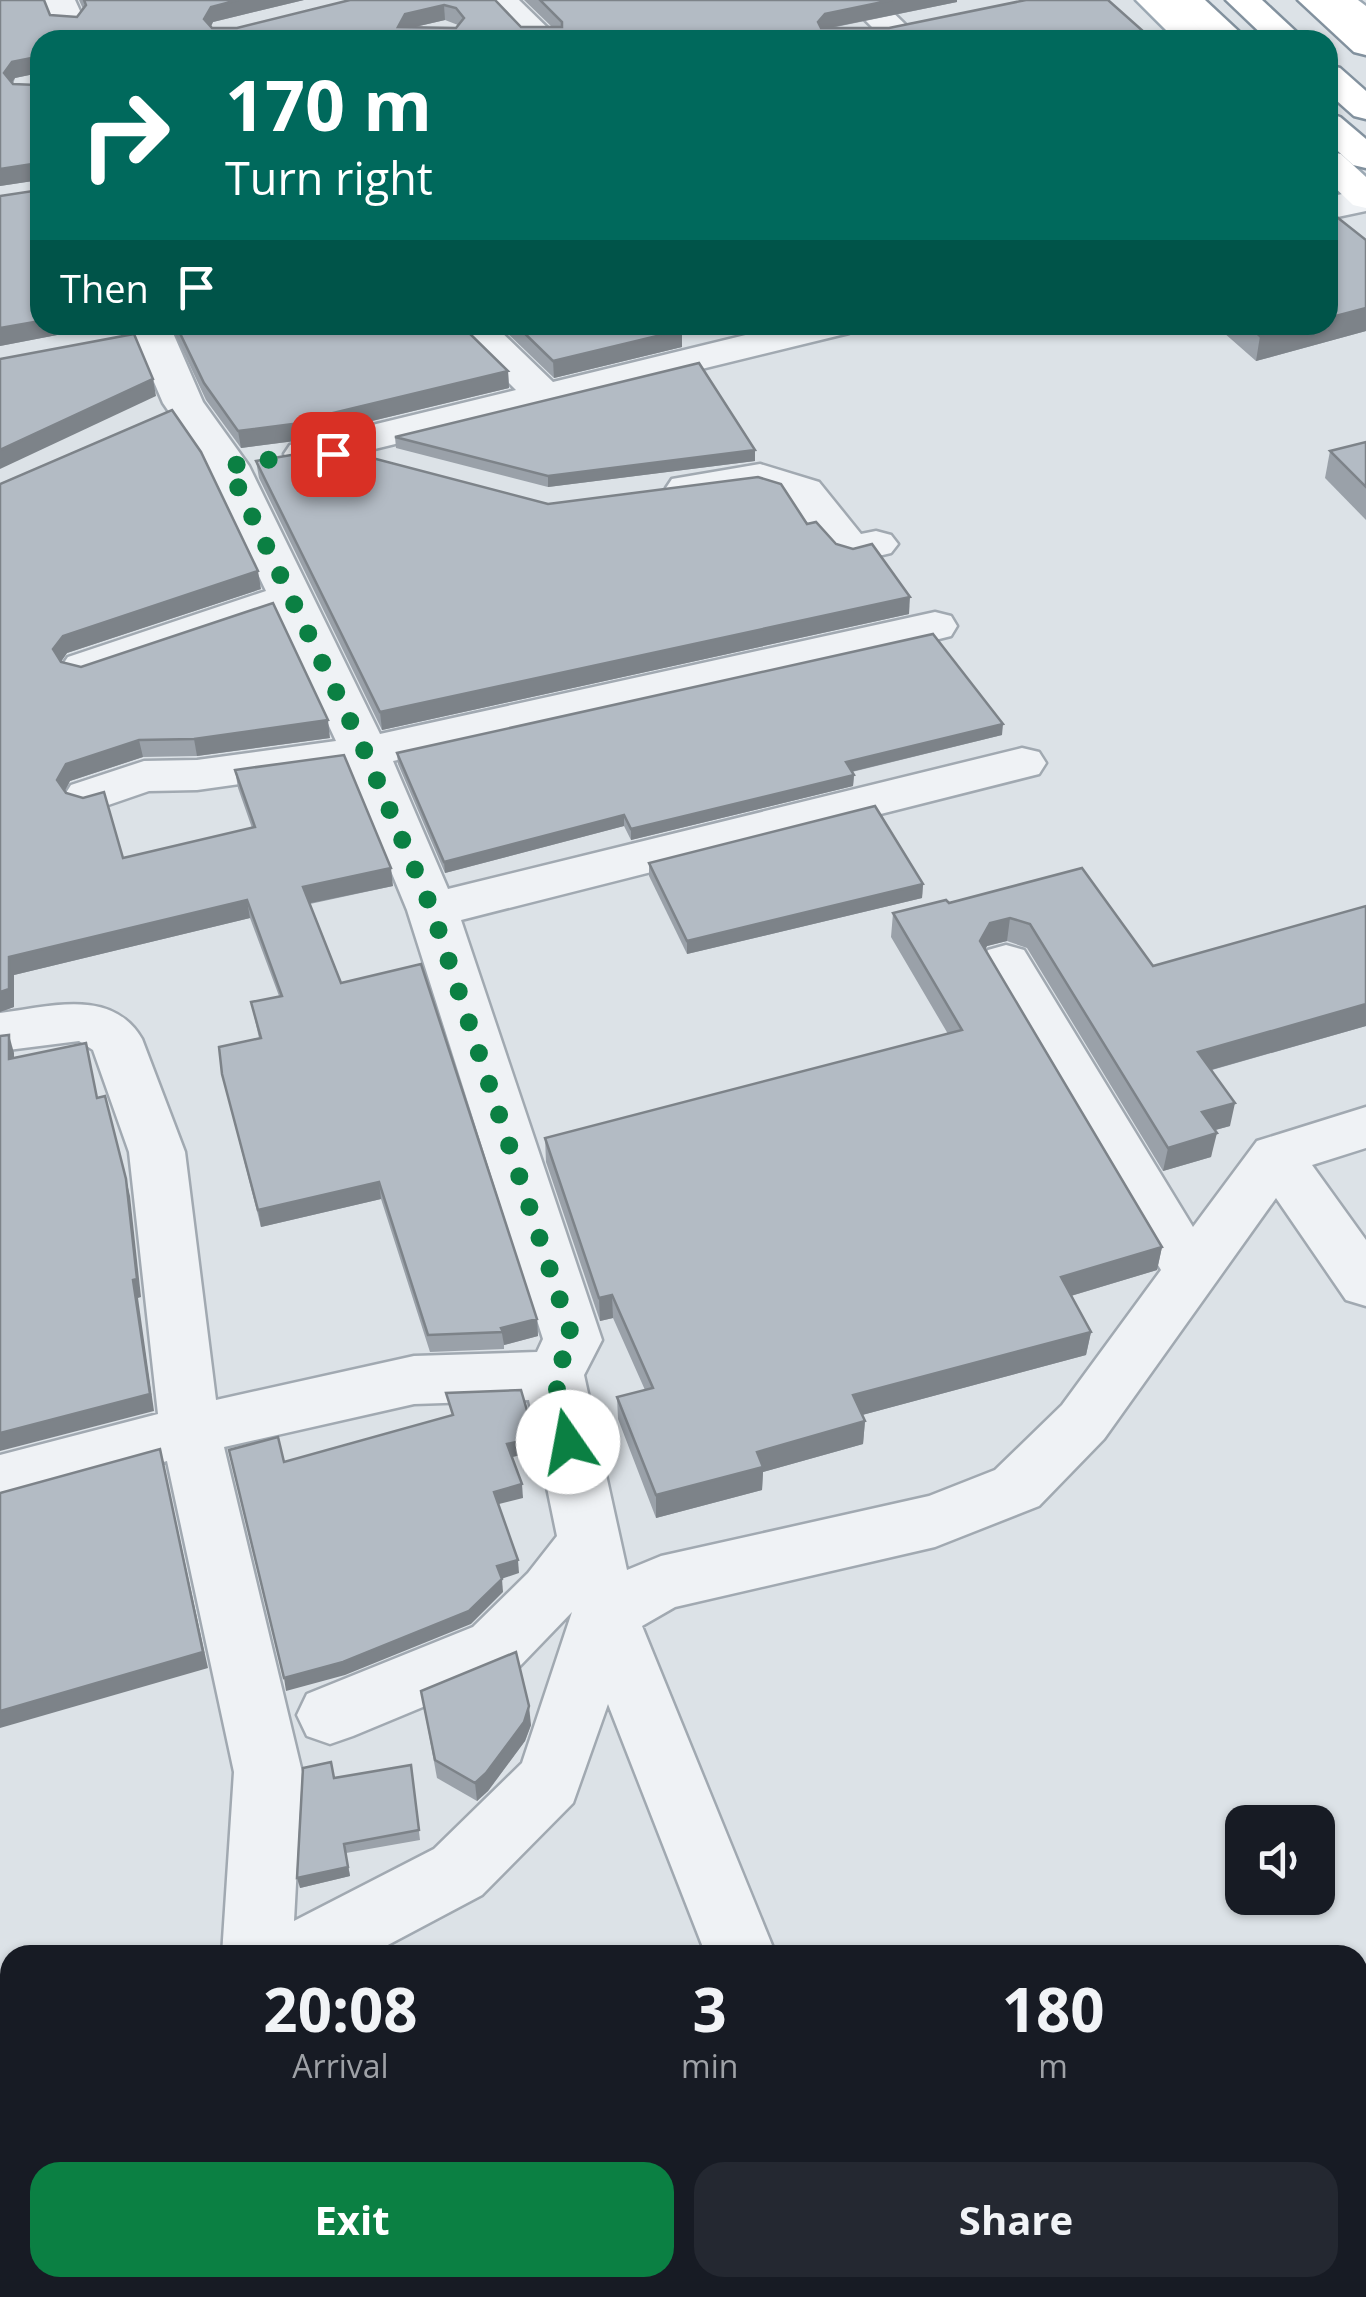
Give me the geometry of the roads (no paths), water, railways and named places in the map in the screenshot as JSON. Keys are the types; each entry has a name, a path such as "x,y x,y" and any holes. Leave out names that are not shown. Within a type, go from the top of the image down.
{"main road":[{"path":"1152,0 1184,30"},
{"path":"1185,0 1220,30"},
{"path":"1242,0 1276,30"},
{"path":"1322,2 1366,22"},
{"path":"1322,2 1366,45"},
{"path":"1338,84 1366,109"},
{"path":"1338,133 1366,157"},
{"path":"1338,171 1366,198"}],"street":[{"path":"500,0 533,30"},
{"path":"861,0 894,28"},
{"path":"884,30 929,22"},
{"path":"1338,205 1366,198"},
{"path":"140,335 166,411 228,466 365,752 432,910 573,1340 554,1375 605,1616 737,1945"},
{"path":"481,335 545,396"},
{"path":"688,335 711,355"},
{"path":"228,466 306,454 785,335"},
{"path":"306,454 360,455 416,470"},
{"path":"646,494 760,477 804,492 851,550 876,544"},
{"path":"84,666 290,597"},
{"path":"88,796 144,776 197,774 365,752 935,626"},
{"path":"432,910 1022,763"},
{"path":"1006,963 1192,1273"},
{"path":"0,1032 88,1021 116,1039 156,1152 190,1430 268,1772 258,1945"},
{"path":"318,1945 458,1872 548,1781 605,1616 662,1584 935,1520 1017,1488 1083,1422 1276,1156 1366,1127"},
{"path":"1276,1156 1366,1284"},
{"path":"0,1481 190,1430 414,1380 554,1375"},
{"path":"330,1715 496,1648 550,1592 590,1540"}]}
